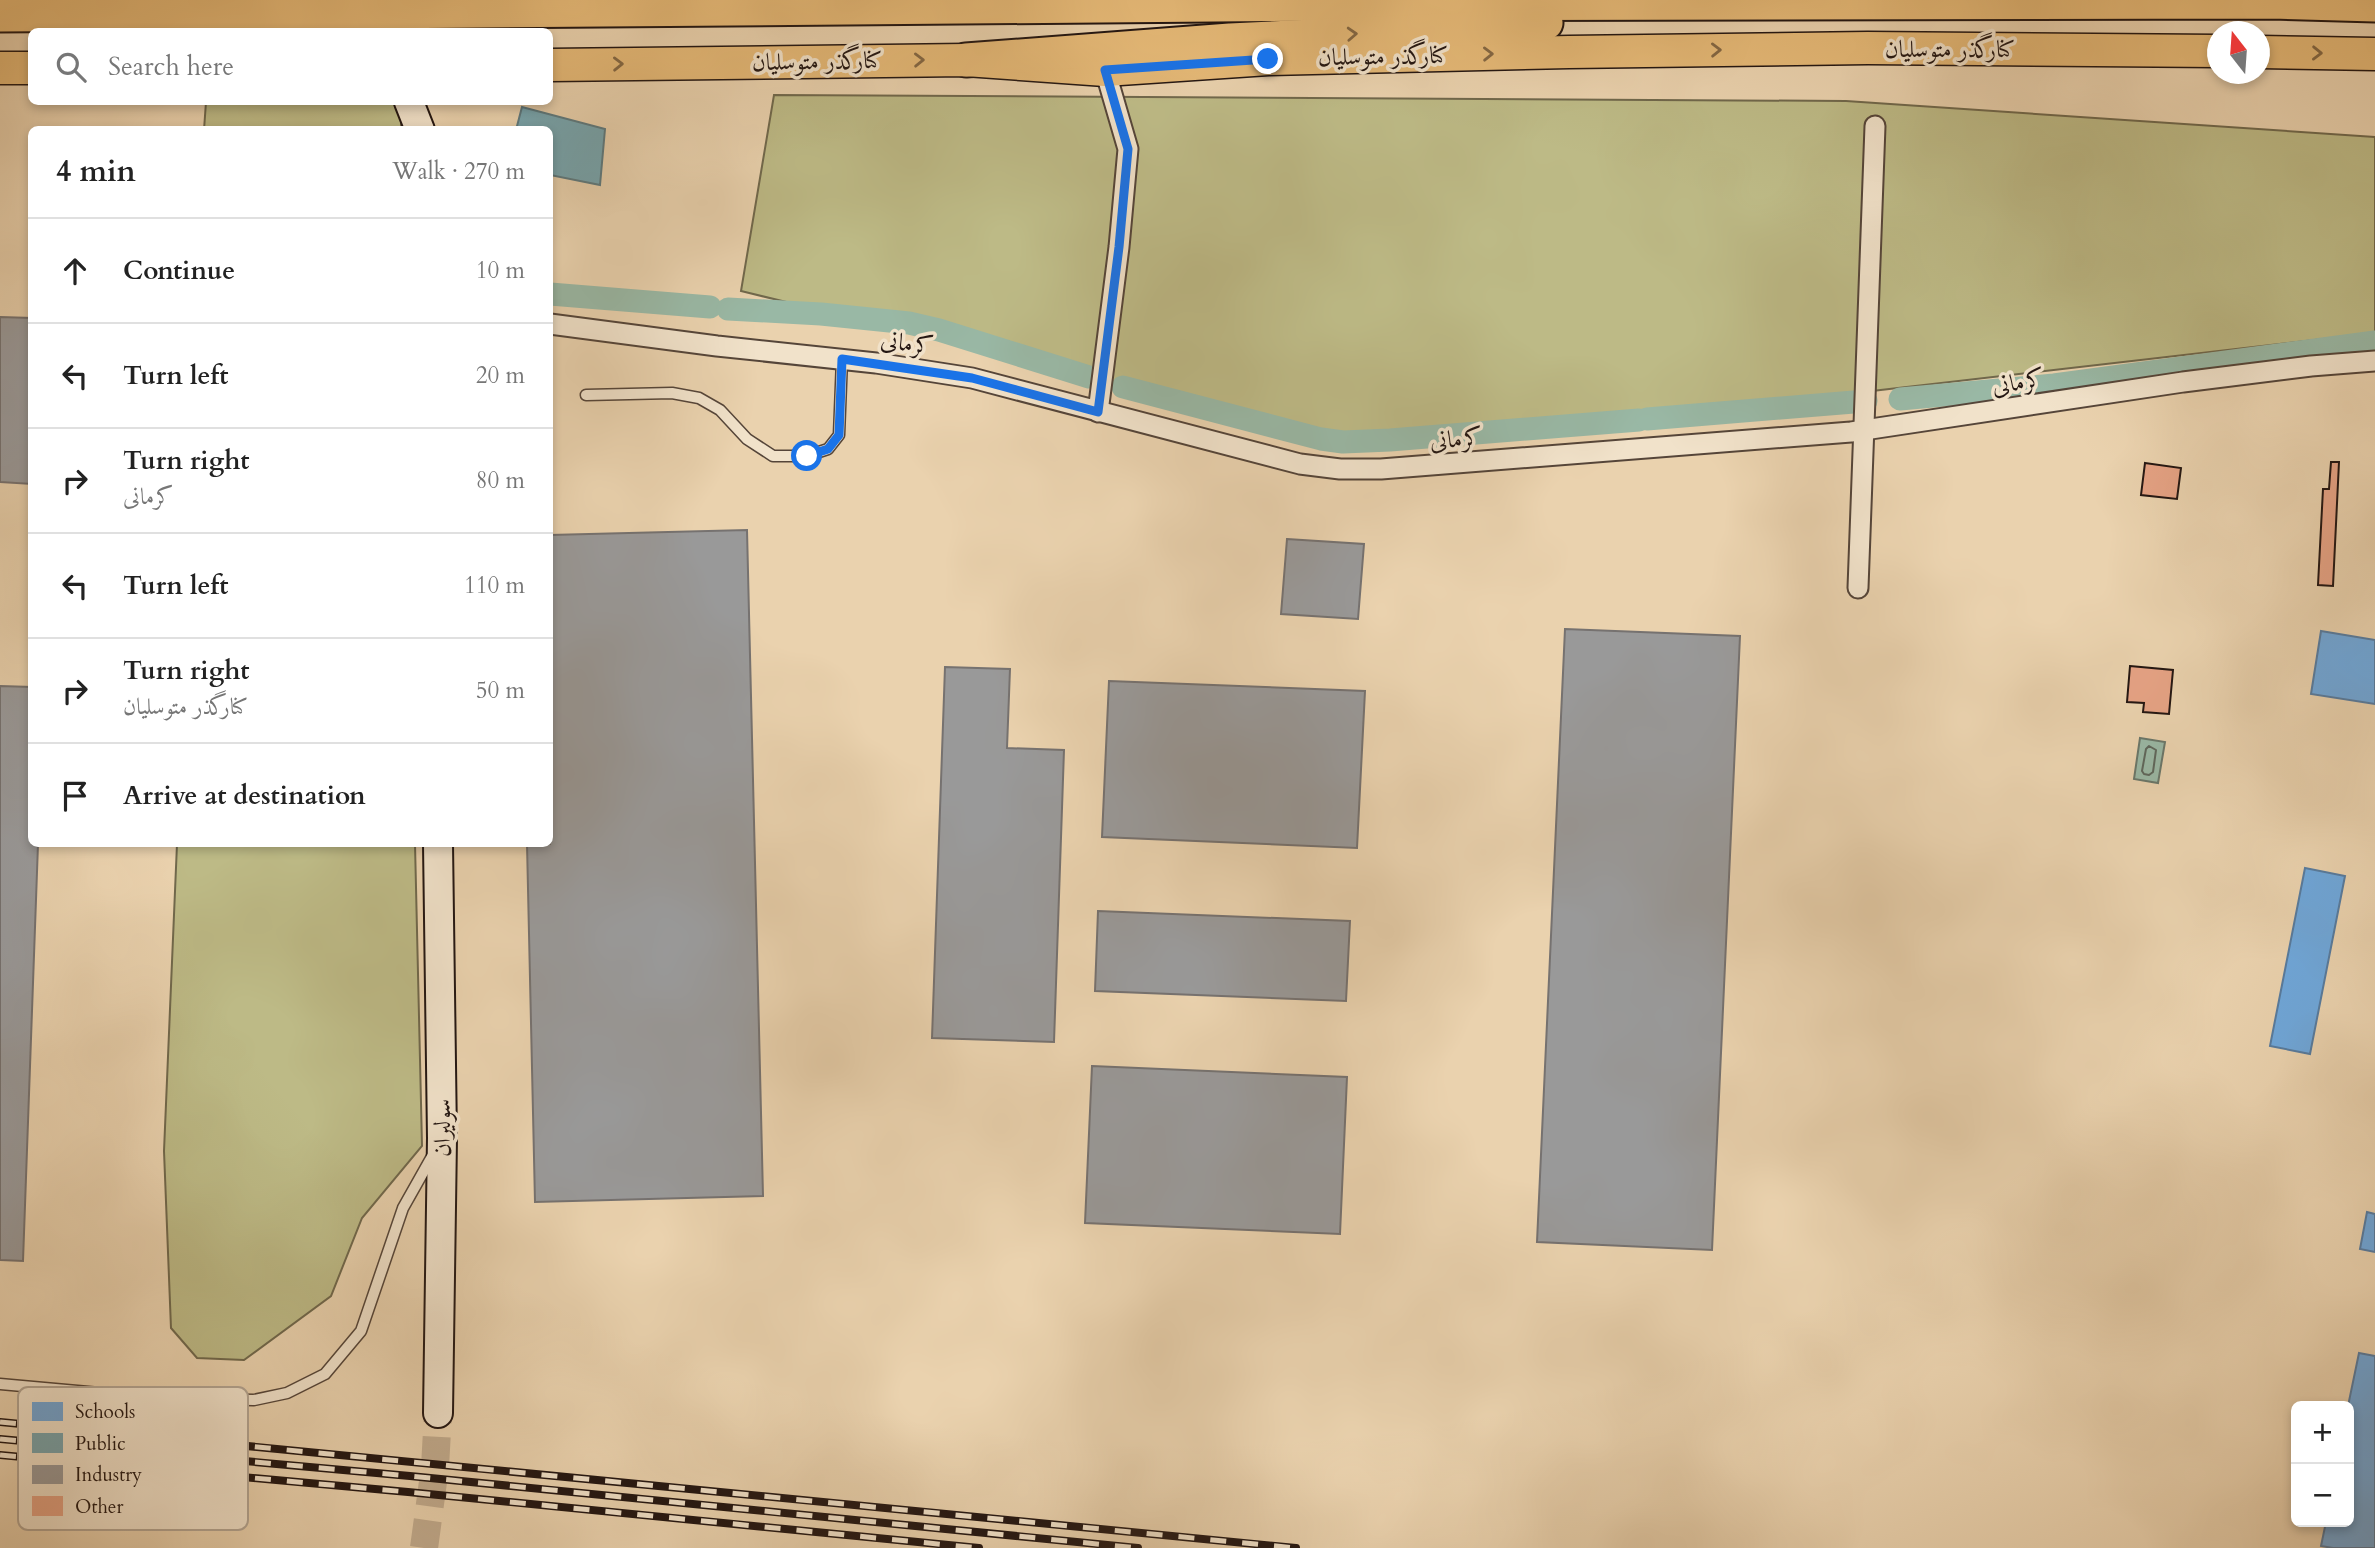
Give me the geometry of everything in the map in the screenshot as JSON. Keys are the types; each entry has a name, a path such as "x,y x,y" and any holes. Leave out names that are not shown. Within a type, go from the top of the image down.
{"highway":[{"path":"0,15 1335,4 2273,2 2375,5"},
{"path":"966,60 1230,40 1527,26 1654,4"}],"main road":[{"name":"کنارگذر متوسلیان","path":"553,65 966,60 1105,70 1268,59 1569,52 1868,48 2207,51"},
{"path":"2270,52 2375,54"},
{"path":"0,68 28,68"},
{"path":"410,105 420,126"},
{"path":"423,126 428,105"},
{"name":"سولیران","path":"438,847 442,1138 438,1413"}],"street":[{"path":"1098,412 1119,247 1128,149 1105,70"},
{"path":"1858,589 1875,126"},
{"name":"کرمانی","path":"553,324 842,359 972,378 1300,464 1340,469 1408,467 1865,430 2195,380 2375,361"}],"lane":[{"path":"586,395 672,394 699,398 719,410 747,439 773,456 807,456 828,449 839,435 842,359"},
{"path":"248,1400 288,1393 325,1374 361,1331 403,1208 442,1138"},
{"path":"0,1384 33,1387"}],"shaded area":[{"path":"774,95 1846,101 2375,137 2375,333 1872,391 1340,437 741,291"},
{"path":"206,105 401,105 401,126 204,126"},
{"path":"177,847 415,847 422,1146 362,1218 331,1296 244,1360 197,1358 171,1328 164,1151"}],"water":[{"path":"2140,738 2165,742 2158,783 2134,779"}],"building: Schools":[{"path":"2321,631 2375,640 2375,704 2311,694"},
{"path":"2305,868 2345,876 2310,1054 2270,1046"},
{"path":"2367,1212 2375,1214 2375,1252 2360,1249"},
{"path":"2359,1353 2375,1356 2375,1548 2321,1546 2325,1527 2354,1527 2354,1401 2349,1401"}],"building: Public":[{"path":"522,107 605,129 600,185 553,176 553,126 517,126"}],"building: Industry":[{"path":"0,317 28,318 28,484 0,482"},
{"path":"747,530 763,1196 535,1202 527,847 553,847 553,535"},
{"path":"1287,539 1364,544 1358,619 1281,614"},
{"path":"1565,629 1740,636 1712,1250 1537,1242"},
{"path":"945,667 1010,669 1007,748 1064,750 1054,1042 932,1038"},
{"path":"1109,681 1365,691 1357,848 1102,837"},
{"path":"0,686 28,687 28,847 38,847 23,1261 0,1260"},
{"path":"1098,911 1350,921 1346,1001 1095,991"},
{"path":"1092,1066 1347,1077 1340,1234 1085,1223"}],"building: Other":[{"path":"2331,462 2339,462 2333,586 2318,585 2323,489 2329,489"},
{"path":"2145,463 2181,468 2177,499 2141,495"},
{"path":"2130,666 2173,670 2169,714 2143,712 2144,703 2127,702"}],"waterway":[{"path":"553,294 710,307"},
{"path":"728,309 821,314 909,323 1089,377"},
{"path":"1900,399 2054,385 2375,342"},
{"path":"1123,387 1321,439 1343,442 1639,420"},
{"path":"1647,419 1866,401"}],"tunnel":[{"path":"424,1548 435,1467 438,1413"}],"railway":[{"path":"0,1422 18,1424"},
{"path":"0,1439 18,1441"},
{"path":"248,1446 1296,1548"},
{"path":"0,1455 18,1457"},
{"path":"248,1461 1138,1548"},
{"path":"248,1477 979,1548"}],"route":[{"path":"807,456 828,449 839,435 842,359 972,378 1098,412 1119,247 1128,149 1105,70 1268,59"}]}
